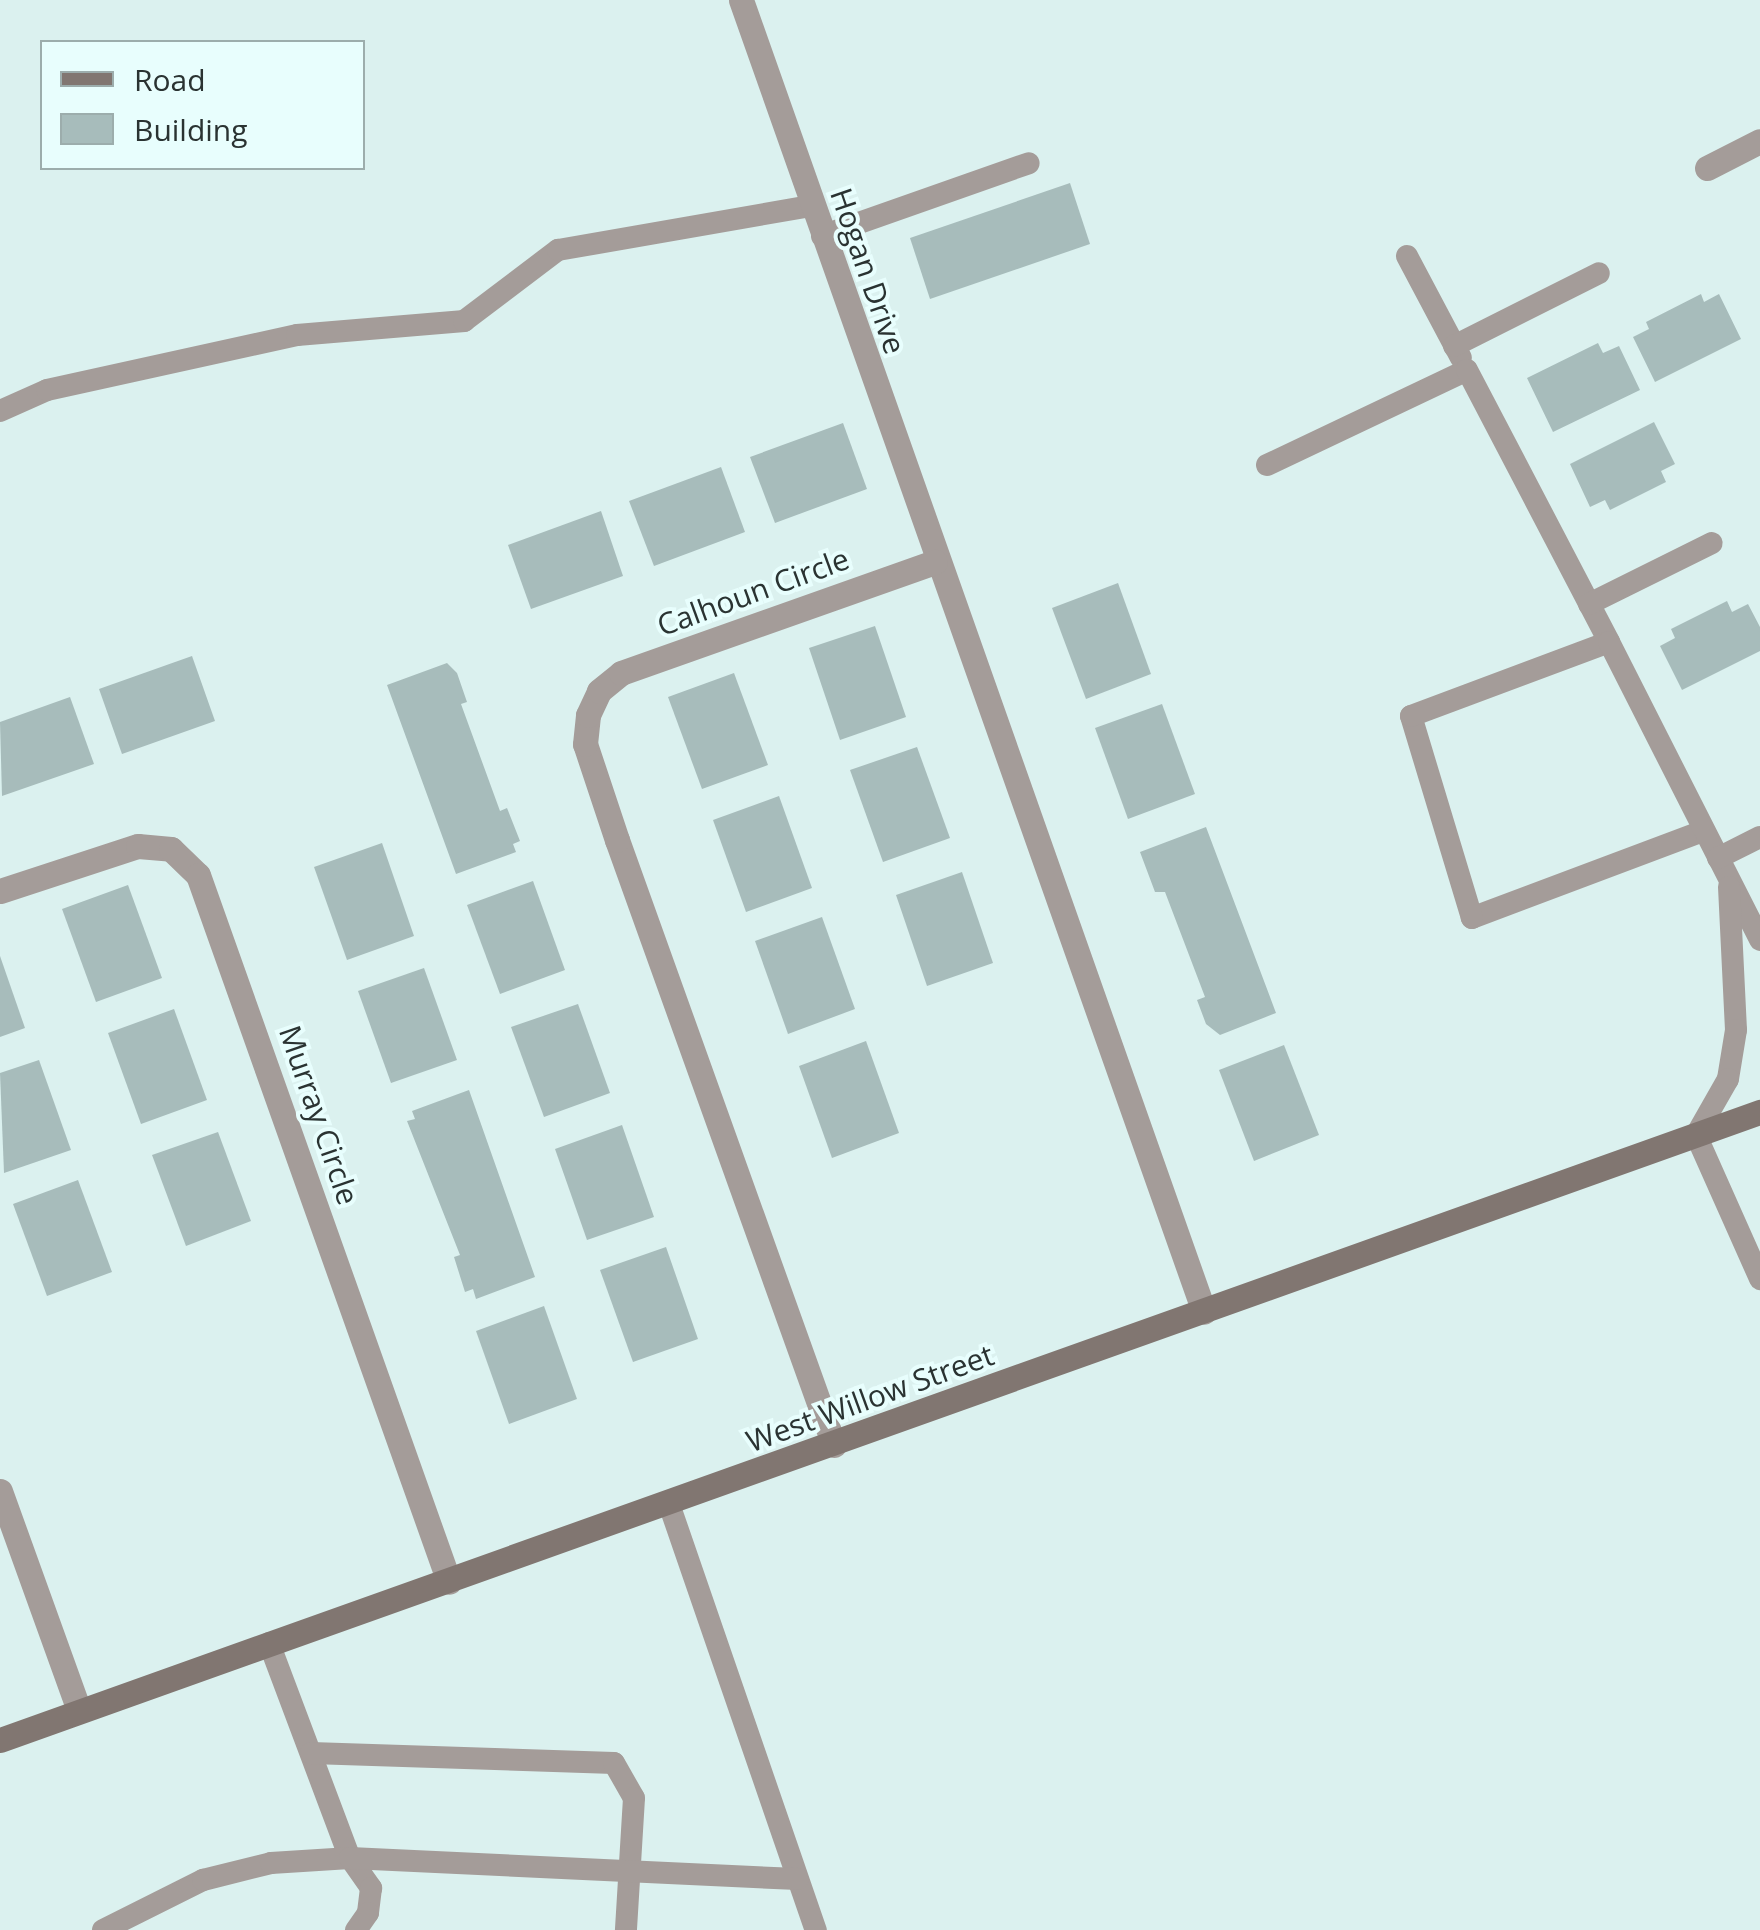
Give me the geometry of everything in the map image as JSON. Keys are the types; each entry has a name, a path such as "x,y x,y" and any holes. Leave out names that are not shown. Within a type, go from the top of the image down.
{"main road":[{"name":"West Willow Street","path":"0,1740 78,1708 450,1582 1760,1112"}],"street":[{"name":"Hogan Drive","path":"741,0 935,562"},
{"path":"1707,168 1760,142"},
{"path":"935,562 1204,1312"},
{"name":"Calhoun Circle","path":"834,1445 585,744 588,715 599,692 621,674 935,562"},
{"name":"Murray Circle","path":"0,891 138,846 172,849 198,875 450,1582"},
{"path":"0,1491 78,1708"}],"lane":[{"path":"822,236 1029,163"},
{"path":"0,411 47,390 298,335 464,322 558,250 812,206"},
{"path":"1407,256 1590,604 1760,940"},
{"path":"1454,346 1599,273"},
{"path":"1266,465 1467,370"},
{"path":"1590,604 1712,543"},
{"path":"1609,642 1411,716 1472,918 1703,830"},
{"path":"1723,868 1760,837"},
{"path":"1723,868 1736,1030 1728,1079 1696,1135 1760,1279"},
{"path":"670,1504 816,1930"},
{"path":"269,1643 350,1858 372,1888 368,1913 356,1930"},
{"path":"311,1752 614,1763 634,1798 626,1930"},
{"path":"104,1930 204,1880 271,1863 350,1858 798,1879"}],"building":[{"path":"1070,183 1090,244 930,299 910,238"},
{"path":"1701,294 1704,302 1719,294 1741,339 1655,382 1633,337 1649,329 1646,322"},
{"path":"1598,343 1603,353 1619,346 1640,390 1553,432 1527,378"},
{"path":"1654,422 1675,464 1661,471 1666,482 1610,510 1605,500 1590,507 1570,464"},
{"path":"843,423 867,489 775,523 750,457"},
{"path":"721,467 745,532 654,566 629,501"},
{"path":"601,511 623,576 531,609 508,545"},
{"path":"1118,583 1151,674 1086,699 1052,608"},
{"path":"1727,601 1732,612 1748,604 1760,627 1760,651 1682,690 1660,646 1675,638 1671,629"},
{"path":"875,626 906,717 840,740 809,648"},
{"path":"192,656 215,721 122,754 99,689"},
{"path":"447,663 457,673 467,702 461,704 500,811 507,808 520,841 513,844 516,852 456,874 387,685"},
{"path":"734,673 768,765 702,789 668,697"},
{"path":"70,697 94,764 2,796 0,722"},
{"path":"1162,704 1195,794 1128,819 1095,728"},
{"path":"917,747 950,838 883,862 850,770"},
{"path":"779,796 812,888 746,912 713,820"},
{"path":"1206,827 1276,1013 1220,1035 1206,1024 1197,1000 1205,997 1165,892 1155,892 1140,852"},
{"path":"382,843 414,936 347,960 314,867"},
{"path":"962,872 993,963 927,986 896,895"},
{"path":"533,881 565,970 500,994 467,905"},
{"path":"128,885 162,978 96,1002 62,909"},
{"path":"822,917 855,1009 788,1034 755,941"},
{"path":"0,956 25,1028 0,1037"},
{"path":"424,968 457,1060 391,1083 358,991"},
{"path":"578,1004 610,1093 544,1117 511,1027"},
{"path":"174,1009 207,1100 141,1124 108,1033"},
{"path":"866,1041 899,1133 832,1158 799,1066"},
{"path":"1284,1045 1319,1135 1254,1161 1219,1070"},
{"path":"39,1060 71,1150 4,1173 0,1073"},
{"path":"469,1090 535,1277 476,1299 473,1289 465,1292 454,1257 460,1255 407,1121 415,1119 412,1111"},
{"path":"622,1125 654,1217 587,1240 555,1149"},
{"path":"218,1132 251,1221 186,1246 152,1155"},
{"path":"78,1180 112,1272 47,1296 13,1204"},
{"path":"666,1247 698,1339 633,1362 600,1270"},
{"path":"544,1306 577,1399 509,1424 476,1331"}]}
